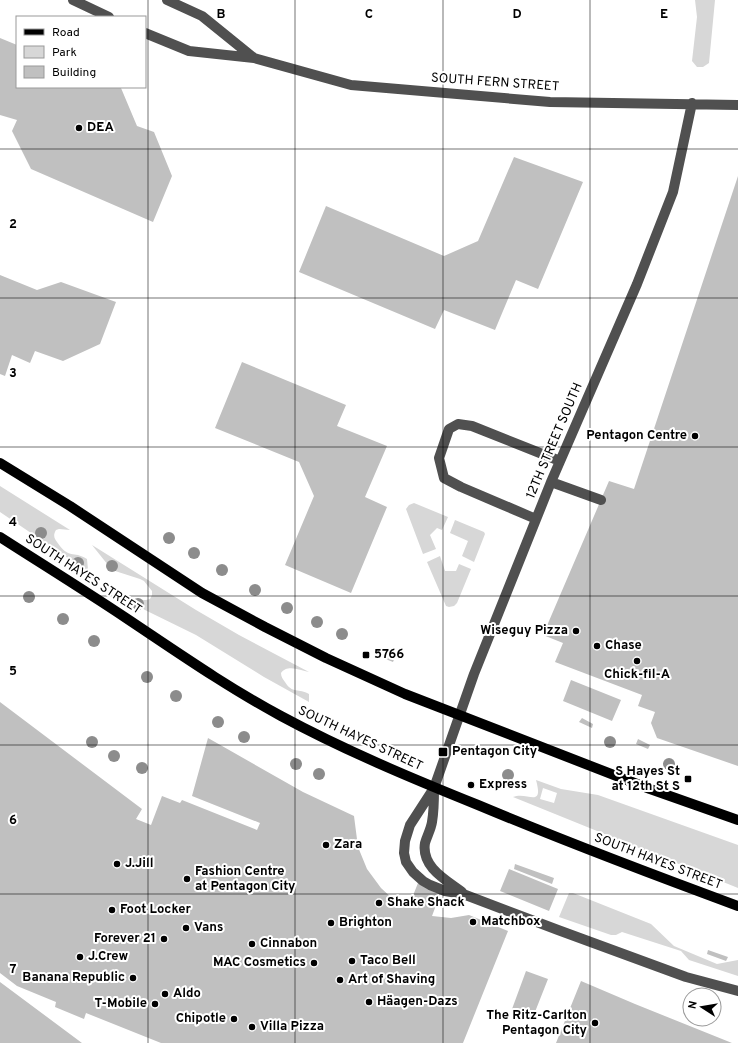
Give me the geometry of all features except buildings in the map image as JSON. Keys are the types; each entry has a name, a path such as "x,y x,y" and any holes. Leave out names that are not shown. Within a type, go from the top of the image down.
{"main road":[{"path":"0,463 70,506 202,593 326,658 405,694 650,789 738,820"},
{"name":"SOUTH HAYES STREET","path":"0,537 96,598 209,674 261,705 334,742 434,788 552,836 738,906"}],"street":[{"path":"73,0 107,16"},
{"name":"SOUTH FERN STREET","path":"167,0 202,16 254,58"},
{"name":"SOUTH FERN STREET","path":"146,33 189,51 254,58 351,85 550,102 692,103 738,105"},
{"name":"12TH STREET SOUTH","path":"434,788 459,715 536,519 637,284 673,192 692,103"},
{"path":"536,519 460,487 444,478 439,458 449,429 458,424 472,426 560,461"},
{"path":"551,482 601,500"},
{"path":"434,788 432,823 425,843 425,853 428,863 436,872 463,894"},
{"path":"434,788 410,825 404,852 406,862 413,872 430,885 445,891 463,894 686,977 738,991"}],"green space":[{"path":"695,0 715,0 709,63 703,67 697,67 692,61 697,17"},
{"path":"0,486 70,530 56,530 54,535 55,539 61,548 68,553 82,556 87,559 88,570 87,571 0,512"},
{"path":"414,503 448,517 442,530 437,528 430,535 436,549 423,554 406,509 409,505"},
{"path":"455,520 484,532 485,534 474,562 462,556 468,541 450,533"},
{"path":"92,545 196,610 239,635 309,672 290,668 284,670 281,673 281,676 290,688 309,694 309,702 264,677 196,635 145,610 130,600 150,599 152,591 144,581 112,570"},
{"path":"440,556 445,571 456,571 459,564 471,569 457,603 454,606 446,606 427,562"},
{"path":"536,780 561,789 598,795 738,845 738,888 513,797 536,797 538,794","holes":["543,788 557,793 554,803 540,799"]},
{"path":"569,893 573,893 651,924 674,946 717,964 738,960 738,976 689,960 681,951 622,932 616,935 611,935 559,917"}],"place":[{"name":"DEA","path":"79,128"},
{"name":"Pentagon Centre","path":"695,436"},
{"name":"Wiseguy Pizza","path":"576,631"},
{"name":"Chase","path":"597,646"},
{"name":"5766","path":"366,655"},
{"name":"Chick-fil-A","path":"637,661"},
{"name":"Pentagon City","path":"443,752"},
{"name":"S Hayes St at 12th St S","path":"688,779"},
{"name":"Express","path":"471,785"},
{"name":"Zara","path":"326,845"},
{"name":"J.Jill","path":"117,864"},
{"name":"Fashion Centre at Pentagon City","path":"187,879"},
{"name":"Shake Shack","path":"379,903"},
{"name":"Foot Locker","path":"112,910"},
{"name":"Matchbox","path":"473,922"},
{"name":"Brighton","path":"331,923"},
{"name":"Vans","path":"186,928"},
{"name":"Forever 21","path":"164,939"},
{"name":"Cinnabon","path":"252,944"},
{"name":"J.Crew","path":"80,957"},
{"name":"Taco Bell","path":"352,961"},
{"name":"MAC Cosmetics","path":"314,963"},
{"name":"Banana Republic","path":"133,978"},
{"name":"Art of Shaving","path":"340,980"},
{"name":"Aldo","path":"165,994"},
{"name":"Häagen-Dazs","path":"369,1002"},
{"name":"T-Mobile","path":"155,1004"},
{"name":"Chipotle","path":"234,1019"},
{"name":"The Ritz-Carlton Pentagon City","path":"595,1023"},
{"name":"Villa Pizza","path":"252,1027"}]}
